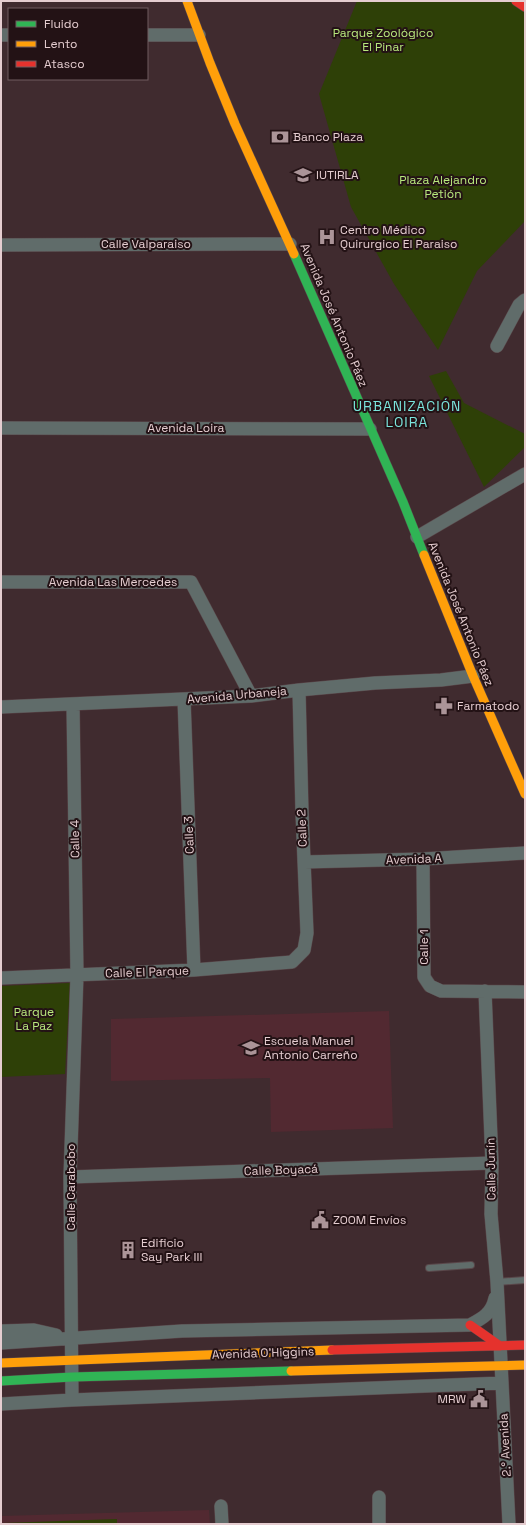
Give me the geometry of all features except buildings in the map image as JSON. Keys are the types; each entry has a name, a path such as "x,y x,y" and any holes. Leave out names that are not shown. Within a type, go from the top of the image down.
{"main road":[{"name":"Avenida José Antonio Páez","path":"187,1 222,92 290,244 417,537 473,676 525,794"},
{"path":"516,1 525,7"},
{"path":"470,1325 500,1346"},
{"name":"Avenida O'Higgins","path":"1,1363 525,1345"},
{"name":"Avenida O'Higgins","path":"1,1381 525,1365"}],"street":[{"path":"148,35 199,35"},
{"name":"Calle Valparaiso","path":"1,245 290,244"},
{"path":"497,346 519,305 525,300"},
{"name":"Avenida Loira","path":"1,428 370,429"},
{"path":"417,537 525,474"},
{"name":"Avenida Las Mercedes","path":"1,582 191,582 251,696"},
{"name":"Avenida Urbaneja","path":"1,707 251,696 375,683 441,680 473,676"},
{"name":"Calle 2","path":"292,962 304,950 307,933 299,690"},
{"name":"Calle 3","path":"184,699 194,970"},
{"name":"Calle 4","path":"73,704 77,975"},
{"name":"Avenida A","path":"304,862 424,859 525,853"},
{"name":"Calle 1","path":"424,859 424,977 430,986 441,991 525,992"},
{"name":"Calle El Parque","path":"1,978 194,970 292,962"},
{"name":"Calle Carabobo","path":"72,1400 70,1177 77,975"},
{"name":"Calle Junín","path":"485,991 492,1163 492,1214 501,1365"},
{"name":"Calle Boyacá","path":"70,1177 492,1163"},
{"name":"Avenida O'Higgins","path":"1,1343 182,1331 470,1325 490,1313 493,1307 497,1288"},
{"path":"1,1331 34,1330 71,1338"},
{"path":"481,1385 501,1365"},
{"name":"2.° Avenida","path":"501,1365 509,1524"},
{"path":"1,1404 502,1383"},
{"path":"378,1497 379,1524"},
{"path":"221,1506 222,1524"}],"lane":[{"path":"430,1268 471,1265"},
{"path":"497,1288 525,1280"}],"shaded area":[{"name":"Escuela Manuel Antonio Carreño","path":"389,1011 393,1128 271,1132 270,1078 111,1081 111,1019"},
{"path":"209,1510 210,1524 1,1524 1,1516"}],"green space":[{"name":"Plaza Alejandro Petión","path":"357,1 516,1 525,7 525,221 477,271 438,350 394,284 351,207 319,94"},
{"path":"446,371 464,403 525,434 525,447 484,487 429,376"},
{"name":"Parque La Paz","path":"70,983 65,1074 1,1077 1,986"},
{"path":"117,1519 117,1524 2,1524 2,1523"}],"traffic: fast":[{"path":"294,254 403,502 424,555"},
{"path":"1,1381 72,1377 291,1371"}],"traffic: slow":[{"path":"187,1 235,124 294,254"},
{"path":"424,555 473,676 525,794"},
{"path":"1,1363 332,1350"},
{"path":"291,1371 525,1365"}],"traffic: jam":[{"path":"516,1 525,7"},
{"path":"470,1325 500,1346"},
{"path":"332,1350 525,1345"}],"place":[{"name":"Banco Plaza","path":"280,137"},
{"name":"IUTIRLA","path":"303,175"},
{"name":"Centro Médico Quirurgico El Paraiso","path":"327,237"},
{"name":"Farmatodo","path":"444,706"},
{"name":"Escuela Manuel Antonio Carreño","path":"251,1048"},
{"name":"ZOOM Envíos","path":"320,1220"},
{"name":"Edificio Say Park III","path":"128,1250"},
{"name":"MRW","path":"479,1399"}],"district":[{"name":"URBANIZACIÓN LOIRA","path":"407,414"}],"park label":[{"name":"Parque Zoológico El Pinar","path":"383,40"}]}
